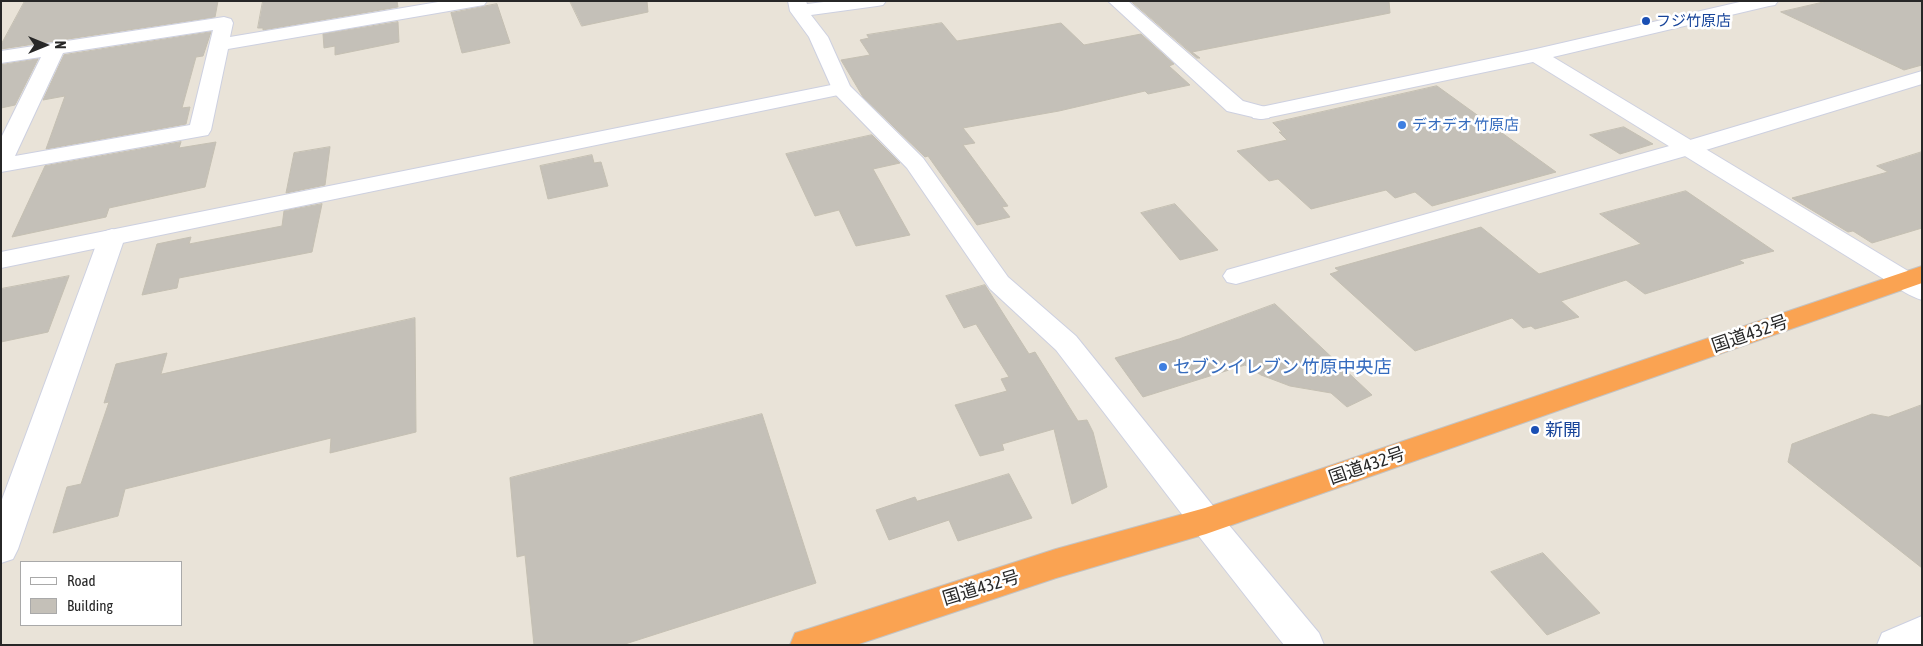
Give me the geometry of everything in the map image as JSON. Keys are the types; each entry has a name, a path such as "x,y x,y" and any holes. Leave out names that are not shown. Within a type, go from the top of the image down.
{"highway":[{"name":"国道432号","path":"808,645 908,611 1124,543 1206,521 1916,282"}],"street":[{"path":"219,46 478,1"},
{"path":"877,1 798,6 818,37 841,89 914,163 999,283 1066,343 1306,645"},
{"path":"1117,1 1235,106 1261,113 1536,55 1769,1"},
{"path":"1,57 224,23 200,130 1,163"},
{"path":"1,163 55,49"},
{"path":"1536,55 1688,148 1916,282"},
{"path":"1236,276 1688,148 1922,77"},
{"path":"1,260 841,89"},
{"path":"1,549 112,237"},
{"path":"1895,645 1922,632"}],"building":[{"path":"25,1 218,1 215,17 1,49 1,45"},
{"path":"263,1 397,1 398,7 263,30 263,28 258,28"},
{"path":"570,1 647,1 648,12 582,26"},
{"path":"1131,1 1389,1 1390,13 1192,52 1200,58 1197,58"},
{"path":"1828,1 1922,1 1922,65 1904,70 1781,12"},
{"path":"497,4 510,43 462,53 451,13"},
{"path":"398,22 399,42 335,55 335,46 324,48 323,34"},
{"path":"942,23 957,41 1061,23 1084,45 1141,34 1174,64 1169,66 1190,85 1148,94 1145,91 1059,111 963,128 975,143 963,145 1008,206 1002,207 1010,217 977,225 928,156 925,157 863,97 841,60 870,55 860,40 869,38 867,35"},
{"path":"211,32 203,56 196,57 182,108 190,107 186,124 46,149 65,96 43,100 64,55"},
{"path":"38,59 15,105 1,108 1,65"},
{"path":"1437,86 1556,172 1432,206 1415,192 1395,198 1386,190 1311,209 1278,179 1269,181 1237,151 1287,140 1273,123"},
{"path":"1624,127 1653,144 1620,154 1590,135"},
{"path":"872,135 900,163 873,169 910,235 856,246 839,210 815,216 786,154"},
{"path":"181,142 179,148 216,142 205,187 109,208 106,217 12,237 45,166"},
{"path":"330,147 325,185 286,193 294,153"},
{"path":"1922,152 1922,228 1872,243 1853,231 1848,232 1792,198 1888,172 1877,166"},
{"path":"592,155 594,163 601,162 608,186 548,199 540,166"},
{"path":"1686,191 1774,251 1739,260 1744,263 1645,294 1626,280 1561,301 1579,317 1535,329 1531,326 1523,328 1512,318 1415,351 1330,274 1339,271 1335,268 1481,227 1539,274 1641,244 1600,214"},
{"path":"322,204 312,252 179,278 177,288 142,295 157,244 191,237 189,244 282,226 284,211"},
{"path":"1175,204 1218,250 1180,260 1141,213"},
{"path":"69,276 48,332 1,342 1,289"},
{"path":"985,285 1029,354 1035,352 1078,421 1087,420 1093,432 1107,487 1072,504 1054,429 1002,444 1004,450 980,456 955,405 1007,391 1001,379 1009,377 976,324 964,328 946,296"},
{"path":"1275,304 1372,395 1347,407 1331,393 1290,386 1261,375 1245,365 1143,397 1115,358 1179,339"},
{"path":"415,318 416,432 330,453 331,438 125,489 118,516 53,533 67,487 81,484 109,402 104,403 116,364 167,353 161,374"},
{"path":"1922,405 1922,568 1788,462 1792,444 1872,414 1888,417"},
{"path":"762,414 816,583 622,645 534,645 525,555 517,557 510,478"},
{"path":"1009,474 1032,518 958,541 949,520 889,540 876,510 915,497 917,501"},
{"path":"1543,553 1600,613 1547,635 1491,572"}],"place":[{"name":"フジ竹原店","path":"1646,21"},
{"name":"デオデオ 竹原店","path":"1402,125"},
{"name":"セブンイレブン 竹原中央店","path":"1163,367"},
{"name":"新開","path":"1535,430"}]}
